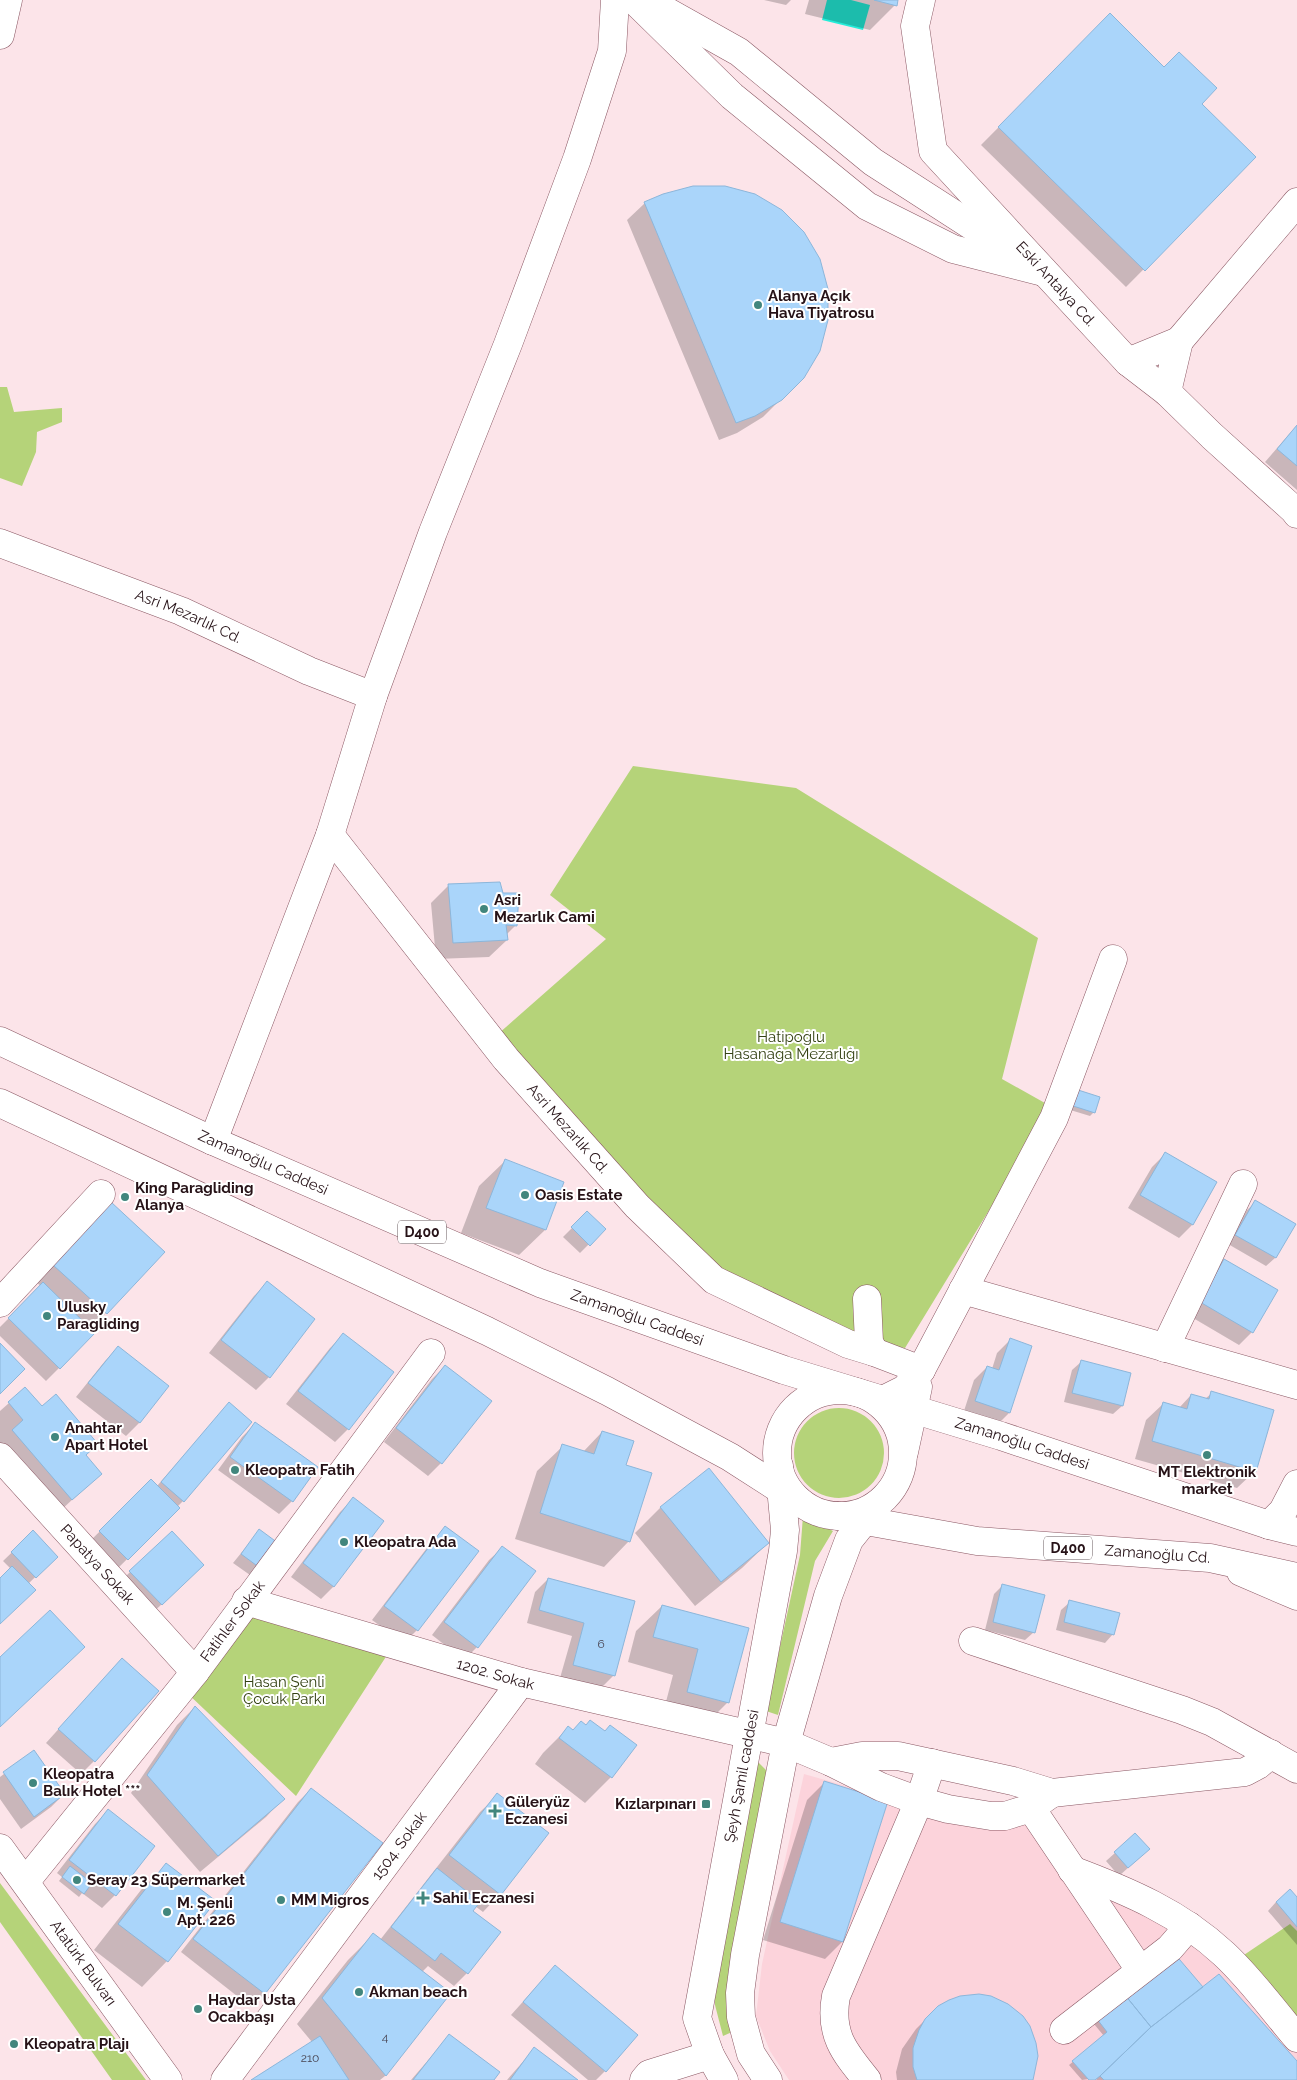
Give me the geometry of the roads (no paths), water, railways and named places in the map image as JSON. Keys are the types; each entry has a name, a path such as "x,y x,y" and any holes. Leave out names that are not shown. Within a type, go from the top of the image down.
{"main road":[{"path":"0,35 8,0"},
{"path":"213,1141 330,835 373,696 433,532 508,344 577,159 612,51 615,0"},
{"path":"634,0 732,96 867,206 952,249 1043,272"},
{"path":"647,0 739,52 874,162 1043,272"},
{"name":"Eski Antalya Cd.","path":"921,0 915,26 933,151 1128,362 1167,392 1212,436 1296,506"},
{"path":"1167,392 1179,341 1297,202"},
{"path":"1128,362 1179,341"},
{"name":"Asri Mezarlık Cd.","path":"0,543 180,611 309,672 373,696"},
{"name":"Asri Mezarlık Cd.","path":"330,835 506,1059 638,1206 714,1280 848,1344 921,1370"},
{"path":"883,1400 905,1389 921,1370 1054,1118 1113,959"},
{"name":"Zamanoğlu Caddesi","path":"0,1041 213,1141 540,1283 784,1370 1001,1436 1269,1526 1297,1532"},
{"path":"0,1103 495,1335 607,1391 787,1486 818,1512 860,1514"},
{"path":"1165,1348 1243,1184"},
{"path":"0,1304 101,1194"},
{"path":"963,1290 1297,1386"},
{"path":"867,1299 869,1342 874,1352"},
{"name":"Fatihler Sokak","path":"26,1881 195,1672 431,1353"},
{"path":"768,2080 751,2054 741,2018 740,1993 745,1955 786,1743 828,1596 860,1514 892,1490 901,1472 921,1370"},
{"path":"787,1486 778,1445 784,1425 796,1408 814,1396 834,1390 855,1392 875,1400 890,1414 900,1432 904,1452"},
{"name":"Papatya Sokak","path":"0,1457 195,1672"},
{"path":"1269,1526 1283,1511 1297,1484"},
{"name":"Şeyh Şamil caddesi","path":"724,2080 710,2054 697,2018 783,1551 787,1486"},
{"name":"Zamanoğlu Cd.","path":"860,1514 977,1541 1210,1558 1297,1577"},
{"path":"1210,1558 1297,1596"},
{"name":"1202. Sokak","path":"246,1601 521,1682 786,1743 832,1762 881,1787 948,1809 991,1816 1005,1816 1041,1800"},
{"path":"973,1641 1182,1710 1212,1722 1297,1769"},
{"name":"1504. Sokak","path":"225,2080 521,1682"},
{"path":"1041,1800 1245,1772 1258,1765 1271,1754"},
{"path":"832,1762 862,1756 898,1756 1013,1781 1041,1800 1072,1870 1140,1970"},
{"path":"867,2080 841,2046 833,2019 836,1996 919,1801 932,1763"},
{"name":"Atatürk Bulvarı","path":"0,1848 26,1881 168,2080"},
{"path":"1072,1870 1145,1899 1189,1926 1241,1971 1297,2038"},
{"path":"1064,2030 1170,1948 1189,1926"},
{"path":"644,2080 649,2074 710,2054 751,2054"}],"place":[{"name":"Alanya Açık Hava Tiyatrosu","path":"758,305"},
{"name":"Asri Mezarlık Cami","path":"484,909"},
{"name":"Oasis Estate","path":"525,1195"},
{"name":"King Paragliding Alanya","path":"125,1197"},
{"name":"Ulusky Paragliding","path":"47,1316"},
{"name":"Anahtar Apart Hotel","path":"55,1437"},
{"name":"MT Elektronik market","path":"1207,1455"},
{"name":"Kleopatra Fatih","path":"235,1470"},
{"name":"Kleopatra Ada","path":"344,1542"},
{"name":"Kleopatra Balık Hotel ***","path":"33,1783"},
{"name":"Kızlarpınarı","path":"706,1804"},
{"name":"Güleryüz Eczanesi","path":"495,1811"},
{"name":"Seray 23 Süpermarket","path":"77,1880"},
{"name":"Sahil Eczanesi","path":"423,1898"},
{"name":"MM Migros","path":"281,1900"},
{"name":"M. Şenli Apt. 226","path":"167,1912"},
{"name":"Akman beach","path":"359,1992"},
{"name":"Haydar Usta Ocakbaşı","path":"198,2009"},
{"name":"Kleopatra Plajı","path":"14,2044"}],"park label":[{"name":"Hatipoğlu Hasanağa Mezarlığı","path":"791,1046"},
{"name":"Hasan Şenli Çocuk Parkı","path":"284,1690"}]}
